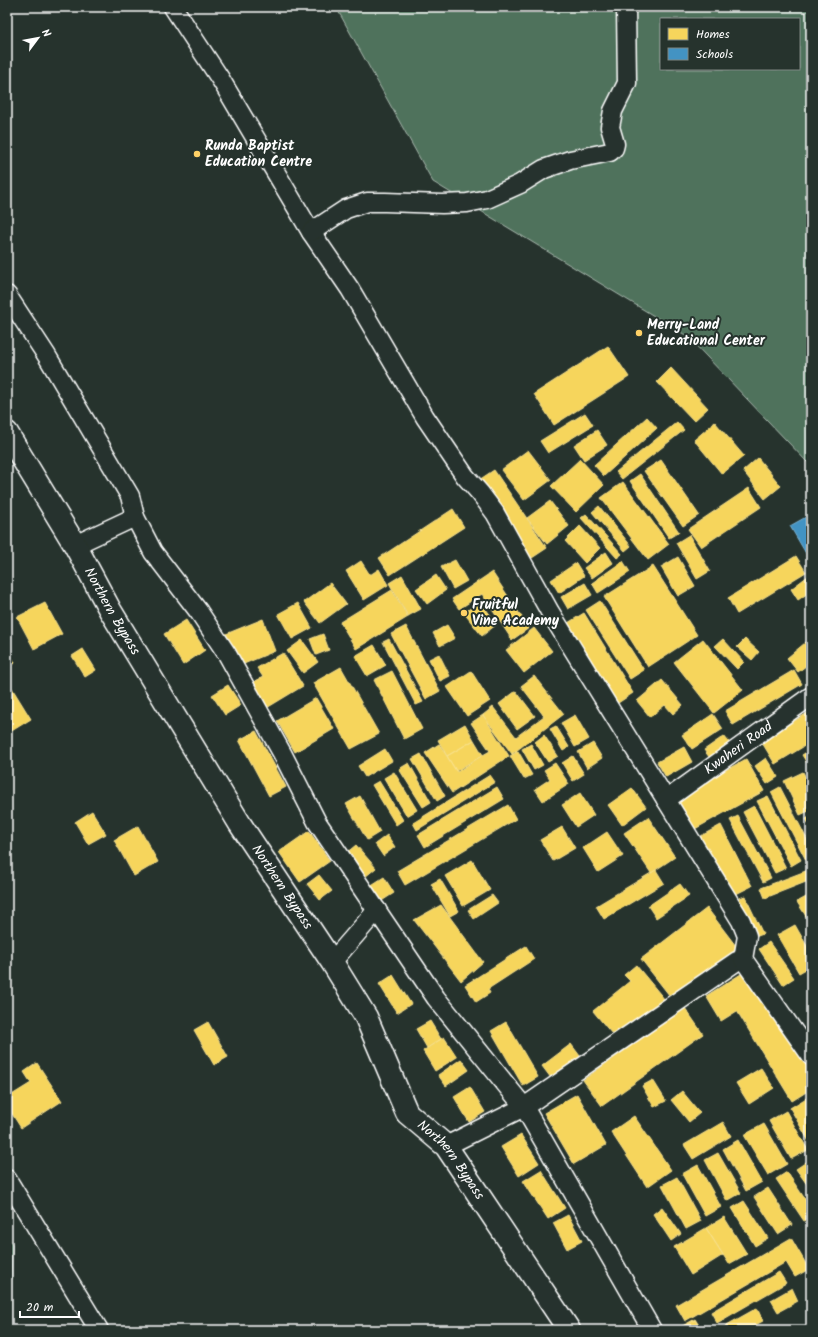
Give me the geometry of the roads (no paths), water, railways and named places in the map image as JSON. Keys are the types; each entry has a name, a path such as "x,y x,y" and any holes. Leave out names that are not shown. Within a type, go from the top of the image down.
{"main road":[{"name":"Northern Bypass","path":"7,433 75,545 110,610 240,824 332,962 366,1017 408,1113 446,1146 569,1330"}],"street":[{"path":"172,7 221,80 311,232 350,289 425,417 465,476 495,513 550,612 741,921 747,936 743,958 811,1056"},
{"path":"311,232 346,209 367,202 442,204 467,203 487,198 520,184 544,169 570,160 610,152 614,148 615,144 610,126 613,111 627,83 626,7"},
{"path":"7,295 47,356 130,496 135,517 153,552 202,617 227,654 282,753 317,822 436,998 524,1107 652,1330"},
{"path":"75,545 135,517"},
{"name":"Kwaheri Road","path":"666,800 811,696"},
{"path":"332,962 377,910"},
{"path":"446,1146 524,1107 743,958"},
{"path":"7,1179 99,1330"}],"place":[{"name":"Runda Baptist Education Centre","path":"197,154"},
{"name":"Merry-Land Educational Center","path":"639,333"},
{"name":"Fruitful Vine Academy","path":"464,613"}]}
